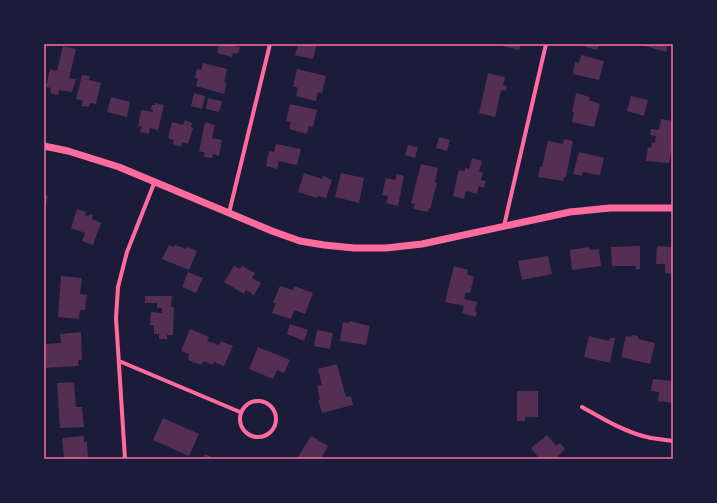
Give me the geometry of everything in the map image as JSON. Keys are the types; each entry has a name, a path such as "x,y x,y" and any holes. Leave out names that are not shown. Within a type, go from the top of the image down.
{"street":[{"path":"229,213 270,44"},
{"path":"504,227 546,44"},
{"path":"44,146 68,151 119,167 272,232 324,245 354,248 386,248 422,244 570,212 610,208 673,208"},
{"path":"125,459 116,318 118,287 127,252 155,181"},
{"path":"119,361 240,412"},
{"path":"255,400 265,402 273,407 277,416 276,426 270,434 266,436 261,438 251,437 243,431 240,422 240,412 246,404 255,400"},
{"path":"582,406 609,422 638,434 650,438 673,441"}],"building":[{"path":"219,44 236,44 235,46 240,47 238,54 233,53 232,57 217,53"},
{"path":"296,44 317,44 313,59 295,55 298,46"},
{"path":"495,44 521,44 519,50"},
{"path":"587,44 599,44 597,50 586,47"},
{"path":"638,44 668,44 666,52"},
{"path":"63,46 76,49 69,78 76,79 72,92 59,90 58,95 50,93 51,88 46,87 50,69 57,71"},
{"path":"581,55 604,61 599,80 573,74 575,62 579,63"},
{"path":"203,63 227,69 224,82 227,83 224,94 196,86 198,79 195,78 197,69 201,70"},
{"path":"297,69 326,76 322,93 318,92 316,101 296,96 298,88 293,86"},
{"path":"488,73 505,77 503,85 507,86 506,91 501,90 495,117 479,113"},
{"path":"82,75 90,76 89,80 101,83 96,104 90,103 89,107 81,106 83,101 76,99"},
{"path":"194,93 205,96 202,109 191,106"},
{"path":"576,93 590,97 589,100 600,104 594,127 572,122 574,112 572,112"},
{"path":"631,96 648,100 644,116 627,111"},
{"path":"111,97 130,102 127,117 107,112"},
{"path":"208,98 222,101 219,112 206,109"},
{"path":"155,103 164,105 158,130 150,128 149,134 140,132 142,127 138,126 141,110 153,112 153,110 151,110 152,105 155,105"},
{"path":"290,104 317,110 313,127 309,126 307,134 289,129 291,122 286,121"},
{"path":"661,119 673,121 673,143 669,163 646,161 648,147 651,148 652,143 655,143 656,136 650,135 651,129 659,130"},
{"path":"185,120 192,123 191,127 193,128 188,144 182,142 181,147 173,144 174,140 168,138 172,122 183,125"},
{"path":"205,122 215,125 212,138 222,140 219,156 213,154 212,158 204,157 205,153 199,151"},
{"path":"439,137 450,140 447,151 436,148"},
{"path":"564,139 573,141 566,177 564,177 563,181 538,177 548,141 563,144"},
{"path":"276,144 301,149 297,165 279,161 277,169 266,166 269,151 274,152"},
{"path":"408,145 418,147 415,158 405,155"},
{"path":"579,152 604,158 600,175 583,172 582,176 573,174"},
{"path":"472,158 482,161 479,172 483,172 481,180 486,181 484,188 479,186 477,194 466,191 464,199 453,196 459,170 465,171 465,168 469,169"},
{"path":"421,164 438,168 435,182 437,183 428,212 413,209 415,204 411,203"},
{"path":"304,173 322,179 323,176 332,180 326,198 318,196 317,198 298,192"},
{"path":"341,173 364,178 359,203 335,197"},
{"path":"397,174 404,176 398,206 386,203 388,196 382,195 386,178 395,180"},
{"path":"44,195 48,196 45,210 44,210"},
{"path":"77,209 86,212 85,215 93,215 92,219 101,223 93,245 82,241 85,233 71,228"},
{"path":"169,245 174,247 175,245 186,249 187,247 197,251 189,270 162,259"},
{"path":"640,246 640,269 636,270 636,266 612,266 611,247"},
{"path":"657,246 673,247 673,274 665,273 665,264 656,264"},
{"path":"589,247 590,250 599,249 601,266 572,270 570,250"},
{"path":"548,256 552,274 522,280 518,261"},
{"path":"234,266 240,269 242,266 255,273 252,278 261,283 254,295 246,290 244,294 224,282"},
{"path":"454,266 468,270 467,274 474,277 470,293 466,292 464,299 477,302 475,311 477,312 476,317 462,313 464,306 445,302"},
{"path":"188,272 203,278 196,293 182,287"},
{"path":"61,276 82,278 80,294 87,295 85,310 80,310 79,319 58,317"},
{"path":"280,286 293,290 294,286 313,293 305,314 294,310 291,319 272,313 276,303 273,303"},
{"path":"145,296 172,296 171,307 174,307 173,335 167,335 167,339 159,339 159,334 154,334 154,325 150,325 151,312 162,313 162,308 157,308 157,303 145,303"},
{"path":"349,321 370,326 366,345 340,341 343,322 349,323"},
{"path":"290,324 308,330 304,341 287,334"},
{"path":"190,329 209,337 207,341 219,345 221,341 233,346 224,366 214,362 213,365 204,361 201,365 188,360 189,354 181,351"},
{"path":"317,330 333,333 330,349 314,346"},
{"path":"81,332 82,360 78,360 79,366 44,368 44,344 61,343 60,334"},
{"path":"632,335 638,336 638,339 655,343 650,364 621,357 626,336 631,337"},
{"path":"589,336 609,341 610,338 615,338 610,363 584,357"},
{"path":"258,347 290,360 284,373 277,370 273,379 249,369"},
{"path":"337,364 346,397 351,396 353,405 322,413 318,400 320,400 317,386 322,385 318,369"},
{"path":"653,379 673,381 673,403 658,401 659,392 651,391"},
{"path":"74,382 76,407 82,407 84,427 60,428 57,383"},
{"path":"517,391 538,391 538,417 525,417 525,421 517,421"},
{"path":"163,418 199,434 189,456 153,440"},
{"path":"547,435 556,446 560,443 565,449 555,459 536,459 538,457 531,448"},
{"path":"84,436 84,442 87,442 88,457 85,457 86,459 64,459 62,438"},
{"path":"311,436 328,446 321,459 297,459"},
{"path":"205,454 216,459 203,459"}]}
